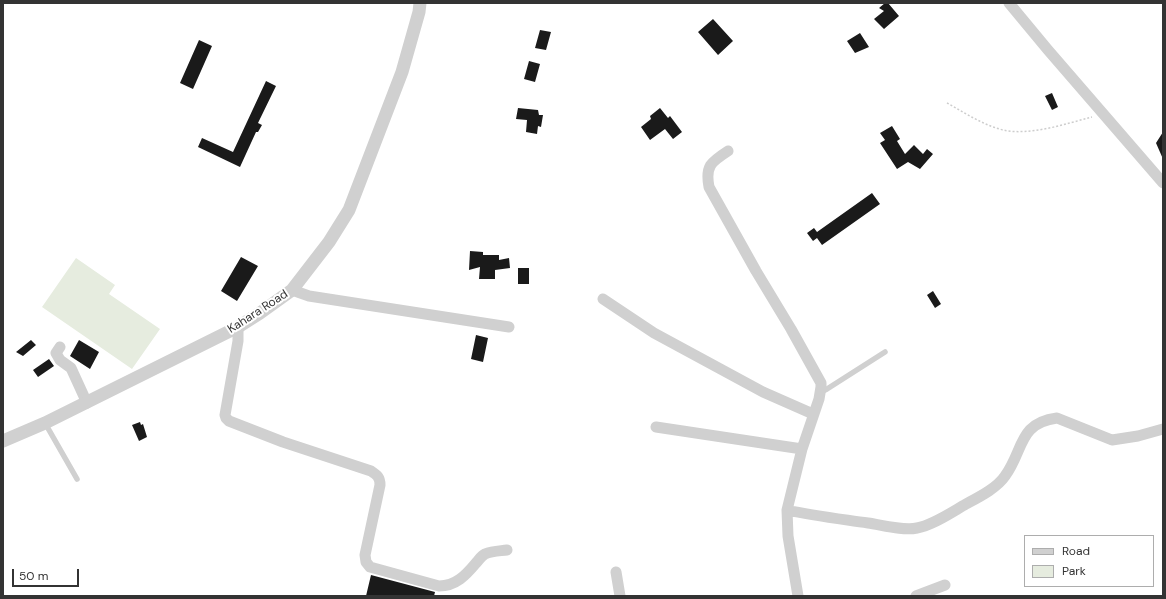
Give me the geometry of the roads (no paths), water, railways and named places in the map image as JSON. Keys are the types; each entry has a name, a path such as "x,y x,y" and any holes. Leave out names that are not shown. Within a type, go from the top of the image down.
{"street":[{"name":"Kahara Road","path":"3,441 87,403 238,327 292,290 329,242 349,210 402,72 419,12 420,3"},
{"path":"1009,3 1103,114 1162,178"},
{"path":"728,151 708,167 707,176 709,187 744,251 820,379 822,387 802,449 787,510 788,536 798,596"},
{"path":"292,290 309,296 509,327"},
{"path":"603,299 654,333 763,392 813,414"},
{"path":"238,327 238,341 225,415 226,418 229,421 283,442 371,471 377,475 380,479 380,485 365,555 366,562 370,567 440,586 446,586 462,578 485,554 507,550"},
{"path":"60,347 56,352 60,360 71,368 87,403"},
{"path":"787,510 895,527 917,528 948,514 991,488 1004,477 1015,461 1025,435 1029,429 1048,419 1057,418 1112,440 1138,436 1163,429"},
{"path":"656,427 802,449"},
{"path":"616,572 620,596"},
{"path":"916,596 945,585"}],"lane":[{"path":"820,392 884,352"},
{"path":"45,423 77,479"}]}
